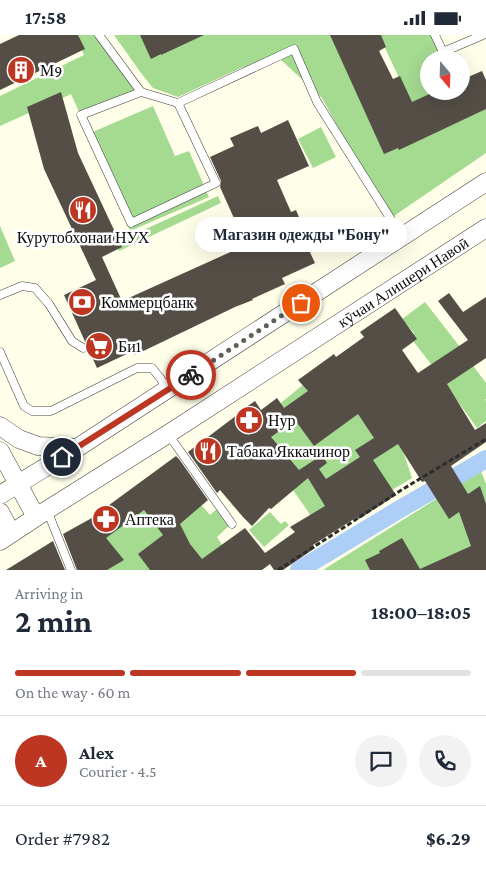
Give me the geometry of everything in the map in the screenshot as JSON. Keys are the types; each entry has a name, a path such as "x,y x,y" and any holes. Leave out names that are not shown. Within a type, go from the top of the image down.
{"street":[{"path":"0,495 78,448 486,182"},
{"name":"кӯчаи Алишери Навоӣ","path":"6,537 486,228"},
{"path":"0,426 19,439 38,446 78,448"},
{"path":"0,451 18,484 42,513"},
{"path":"0,512 6,537"}],"lane":[{"path":"100,35 141,92"},
{"path":"435,35 443,52 483,35 486,40"},
{"path":"178,103 216,183 131,223 81,115 141,92 178,103 294,49 317,102 402,237"},
{"path":"0,295 22,286 35,288 49,304 72,341 83,348"},
{"path":"0,352 24,405 32,411 51,411 137,368 152,368 167,390"},
{"path":"168,434 232,524"},
{"path":"42,513 71,570"}],"path":[{"path":"278,570 403,489 486,439"}],"green space":[{"path":"75,35 97,35 139,95 82,118 71,94 0,126 0,96 84,55"},
{"path":"114,35 356,35 399,146 486,92 486,153 388,220 322,98 279,58 241,68 178,97 153,88"},
{"path":"379,35 435,35 441,50 420,50 420,100 436,100 414,110"},
{"path":"153,106 175,156 189,151 209,197 130,231 88,134"},
{"path":"321,127 336,157 313,168 298,139"},
{"path":"218,196 221,203 119,251 115,243"},
{"path":"0,226 15,261 0,268"},
{"path":"425,302 460,347 434,368 410,337 414,333 402,319"},
{"path":"331,362 402,448 412,478 320,533 309,513 250,428"},
{"path":"471,363 486,383 486,421 477,428 451,392 431,392"},
{"path":"481,471 486,484 486,570 323,570"},
{"path":"172,483 185,486 210,515 219,507 233,522 217,537 233,562 229,570 91,570 92,543"},
{"path":"270,512 281,524 285,521 289,525 264,547 249,530"}],"building":[{"name":"М9","path":"19,35 78,35 85,49 0,90 0,44"},
{"path":"140,35 204,35 151,59"},
{"path":"330,35 381,35 386,47 379,51 393,79 400,76 412,102 420,98 420,100 470,100 470,76 482,71 486,80 486,109 399,150 398,148 384,154"},
{"path":"61,92 78,153 122,247 102,257 122,301 246,245 220,187 221,181 210,157 234,146 230,138 258,126 261,133 288,120 309,166 277,180 291,212 296,210 304,229 300,231 315,263 282,278 285,284 253,300 135,355 133,351 97,368 64,295 96,280 44,169 27,107"},
{"path":"449,293 463,312 486,297 486,358 447,384 475,430 486,423 486,442 451,466 468,494 480,486 486,504 486,570 370,570 365,560 380,553 379,551 402,538 420,569 471,546 459,512 449,519 425,481 422,482 398,444 373,460 396,495 313,545 315,548 283,570 274,570 270,564 262,570 150,570 138,554 163,535 144,510 106,538 124,560 107,570 77,570 63,534 90,519 176,456 208,500 180,524 190,544 202,559 245,528 265,553 295,532 290,527 325,506 308,478 271,509 269,508 252,526 220,490 217,493 188,452 255,401 261,410 277,398 284,408 308,391 298,380 334,354 336,357 364,337 360,332 395,308 417,339 402,350 418,373 468,340 438,301","holes":["358,414 374,438 355,450 360,457 326,479 319,469 327,463 322,455 299,470 271,437 295,420 314,446"]},
{"path":"53,541 65,570 6,570"}],"waterway":[{"path":"299,570 486,459"}],"way so far":[{"path":"191,375 301,303"}],"place":[{"name":"М9","path":"21,70"},
{"name":"Курутобхонаи НУХ","path":"83,210"},
{"name":"Коммерцбанк","path":"82,302"},
{"name":"Магазин одежды \"Бону\"","path":"301,303"},
{"name":"Би1","path":"99,346"},
{"name":"Нур","path":"249,420"},
{"name":"Табака Яккачинор","path":"208,451"},
{"name":"Аптека","path":"106,519"}],"route":[{"path":"62,457 191,375"}]}
